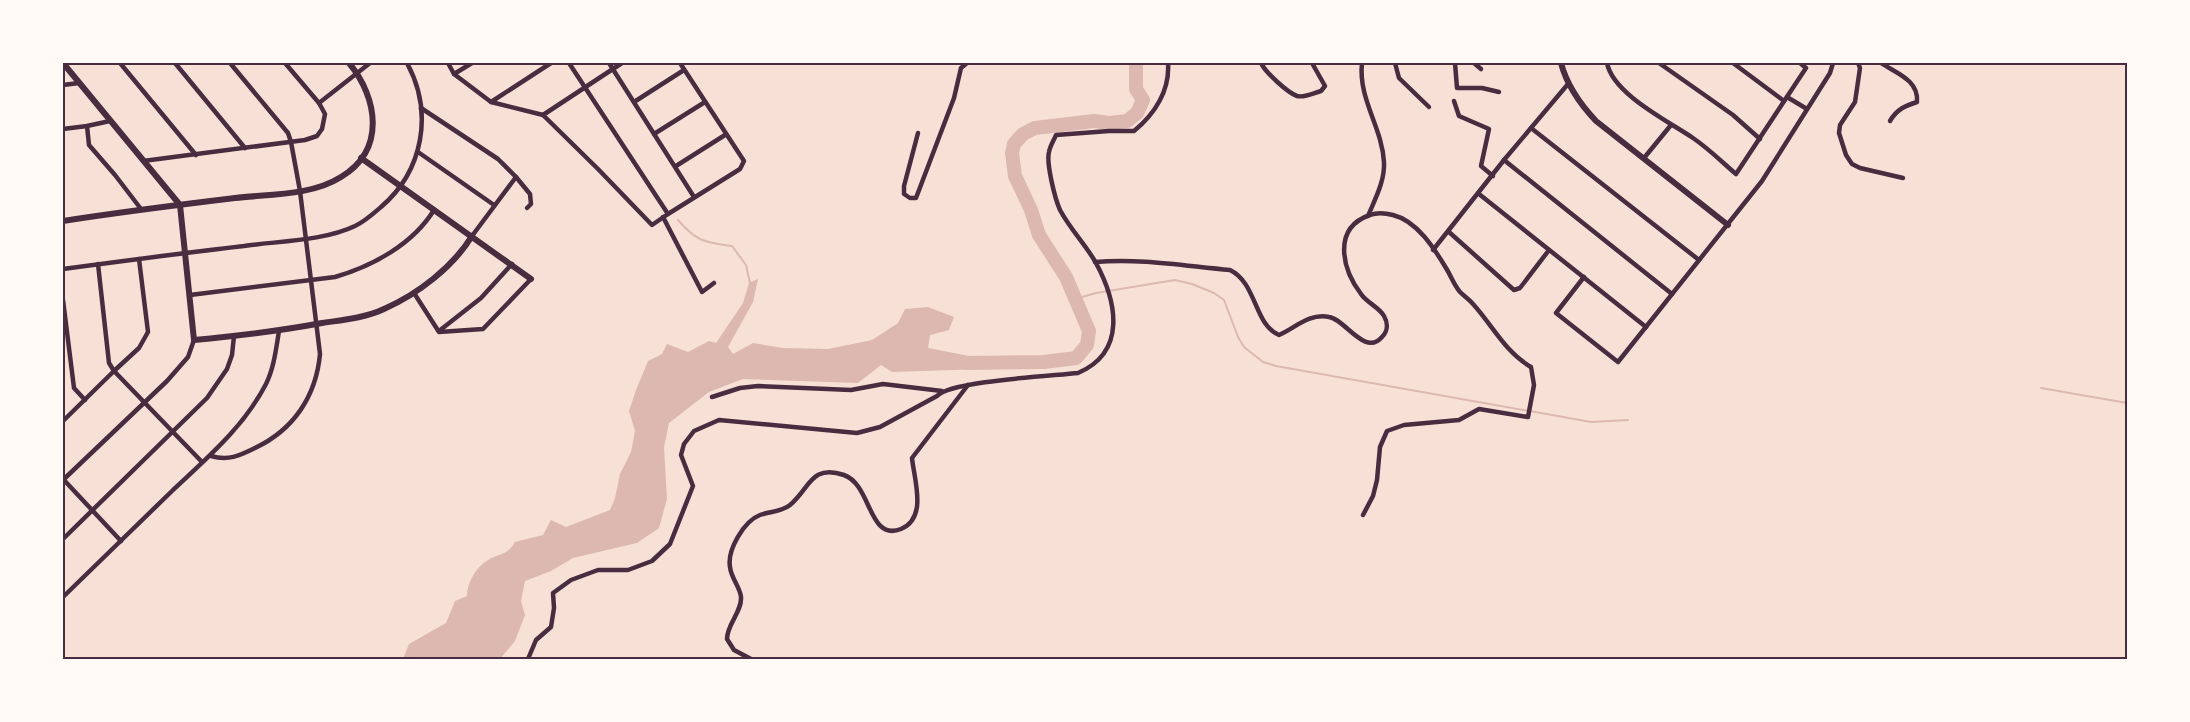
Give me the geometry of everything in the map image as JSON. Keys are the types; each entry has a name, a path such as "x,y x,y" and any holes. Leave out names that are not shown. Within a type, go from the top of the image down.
{"street":[{"path":"63,63 180,205 194,340 188,357 144,404 63,479 121,541"},
{"path":"120,63 196,155"},
{"path":"175,63 245,148"},
{"path":"211,456 222,459 236,457 273,440 290,424 310,396 319,370 320,354 300,191 291,142 288,133 230,63"},
{"path":"143,160 291,142 317,136 322,129 325,114 319,103 285,63"},
{"path":"63,221 141,209 300,191 342,177 361,159 371,138 373,110 368,93 349,63"},
{"path":"319,103 370,63"},
{"path":"63,269 306,238 356,226 374,214 401,187 418,152 421,108 415,81 407,63"},
{"path":"448,63 454,74 491,102 543,116 652,225 740,169 744,161 680,63"},
{"path":"454,74 472,63"},
{"path":"491,102 551,63"},
{"path":"569,63 666,216 702,292 714,282"},
{"path":"609,63 694,197"},
{"path":"543,116 622,63"},
{"path":"918,133 904,186 904,194 910,198 916,198 954,98 962,68 967,63"},
{"path":"712,397 740,388 758,386 851,390 883,384 942,391 968,385 1078,373 1090,368 1113,337 1113,304 1095,262 1059,208 1049,167 1050,149 1056,135 1134,131 1149,117 1162,97 1167,82 1168,63"},
{"path":"1261,63 1264,69 1295,96 1300,97 1321,92 1325,86 1312,63"},
{"path":"1362,63 1362,90 1380,137 1384,164 1382,183 1368,216"},
{"path":"1395,63 1399,78 1429,107"},
{"path":"1455,63 1457,88 1482,88 1499,92"},
{"path":"1474,63 1481,69"},
{"path":"1561,63 1568,84 1580,103 1596,121 1728,225"},
{"path":"1607,63 1609,73 1618,85 1701,143 1737,174 1806,68 1800,63"},
{"path":"1659,63 1733,115 1760,139"},
{"path":"1733,63 1785,99 1807,110"},
{"path":"1584,278 1556,314 1618,362 1762,181 1830,73 1833,63"},
{"path":"1858,63 1860,68 1854,102 1842,120 1839,133 1846,155 1849,161 1860,168 1903,178"},
{"path":"1881,63 1907,78 1918,95 1917,102 1902,107 1890,121"},
{"path":"634,102 684,69"},
{"path":"63,85 80,83"},
{"path":"1433,250 1568,84"},
{"path":"1454,101 1458,117 1489,129 1480,166 1493,176"},
{"path":"654,134 705,102"},
{"path":"421,108 498,159 530,194 531,204 527,208"},
{"path":"63,129 110,121"},
{"path":"1644,158 1671,124"},
{"path":"87,126 90,146 141,209"},
{"path":"1531,128 1699,261"},
{"path":"676,166 725,135"},
{"path":"418,152 495,205"},
{"path":"361,159 531,279 483,329 439,332"},
{"path":"1504,160 1672,294"},
{"path":"194,340 279,331 356,318 383,309 414,293 435,277 467,245 516,177"},
{"path":"1479,194 1646,327"},
{"path":"190,295 335,277 372,265 416,232 429,219 434,210"},
{"path":"1095,262 1141,261 1230,270 1239,274 1267,327 1273,333 1279,335 1313,317 1329,316 1342,323 1362,340 1374,342 1384,334 1387,328 1386,320 1361,295 1348,273 1343,257 1345,241 1356,224 1368,216 1384,213 1403,218 1420,233 1446,268 1459,291 1473,303 1490,328 1517,359 1531,367 1534,385 1529,414 1528,417 1479,409 1459,420 1404,425 1387,431 1380,447 1373,496 1363,515"},
{"path":"1449,232 1514,290 1520,288 1549,250"},
{"path":"63,421 139,348 148,332 139,260"},
{"path":"98,264 109,363 144,404 202,462"},
{"path":"439,332 481,298 512,264"},
{"path":"414,293 439,332"},
{"path":"63,300 74,388 85,400"},
{"path":"63,597 202,462 211,456 250,412 267,383 273,367 279,331"},
{"path":"63,538 207,398 220,381 232,355 234,336"},
{"path":"751,659 734,650 727,639 729,627 738,611 741,599 730,568 730,557 744,528 758,515 791,504 816,474 826,472 838,473 852,479 863,493 880,526 887,530 897,530 906,526 912,520 917,505 912,458 968,385"},
{"path":"528,659 536,640 551,627 553,593 571,580 598,570 628,570 652,561 670,544 693,486 681,455 684,444 694,431 718,420 857,433 880,427 937,396 942,391"}],"shaded area":[{"path":"758,279 753,302 728,347 733,354 753,343 783,348 828,349 872,340 898,323 905,309 928,307 954,317 949,330 930,335 928,348 985,359 985,369 892,372 881,365 858,383 743,379 709,392 669,423 664,447 667,499 659,528 637,543 573,558 551,571 525,581 521,601 525,615 515,641 500,659 403,659 409,644 446,623 455,601 467,596 473,576 484,563 506,552 515,542 543,535 551,520 566,527 610,510 620,474 631,452 635,431 629,411 648,361 662,354 667,344 688,352 709,341 716,343 743,303 749,283"}],"waterway":[{"path":"967,363 1044,362 1076,358 1087,345 1089,331 1066,277 1039,235 1031,210 1015,176 1012,153 1014,144 1023,134 1035,128 1094,121 1110,123 1127,121 1137,113 1143,100 1136,89 1136,63"},
{"path":"678,220 702,240 732,246 746,265 750,283"},
{"path":"1075,299 1096,293 1175,280 1192,284 1224,300 1244,347 1263,362 1591,422 1628,420"},
{"path":"2041,388 2127,403"}]}
